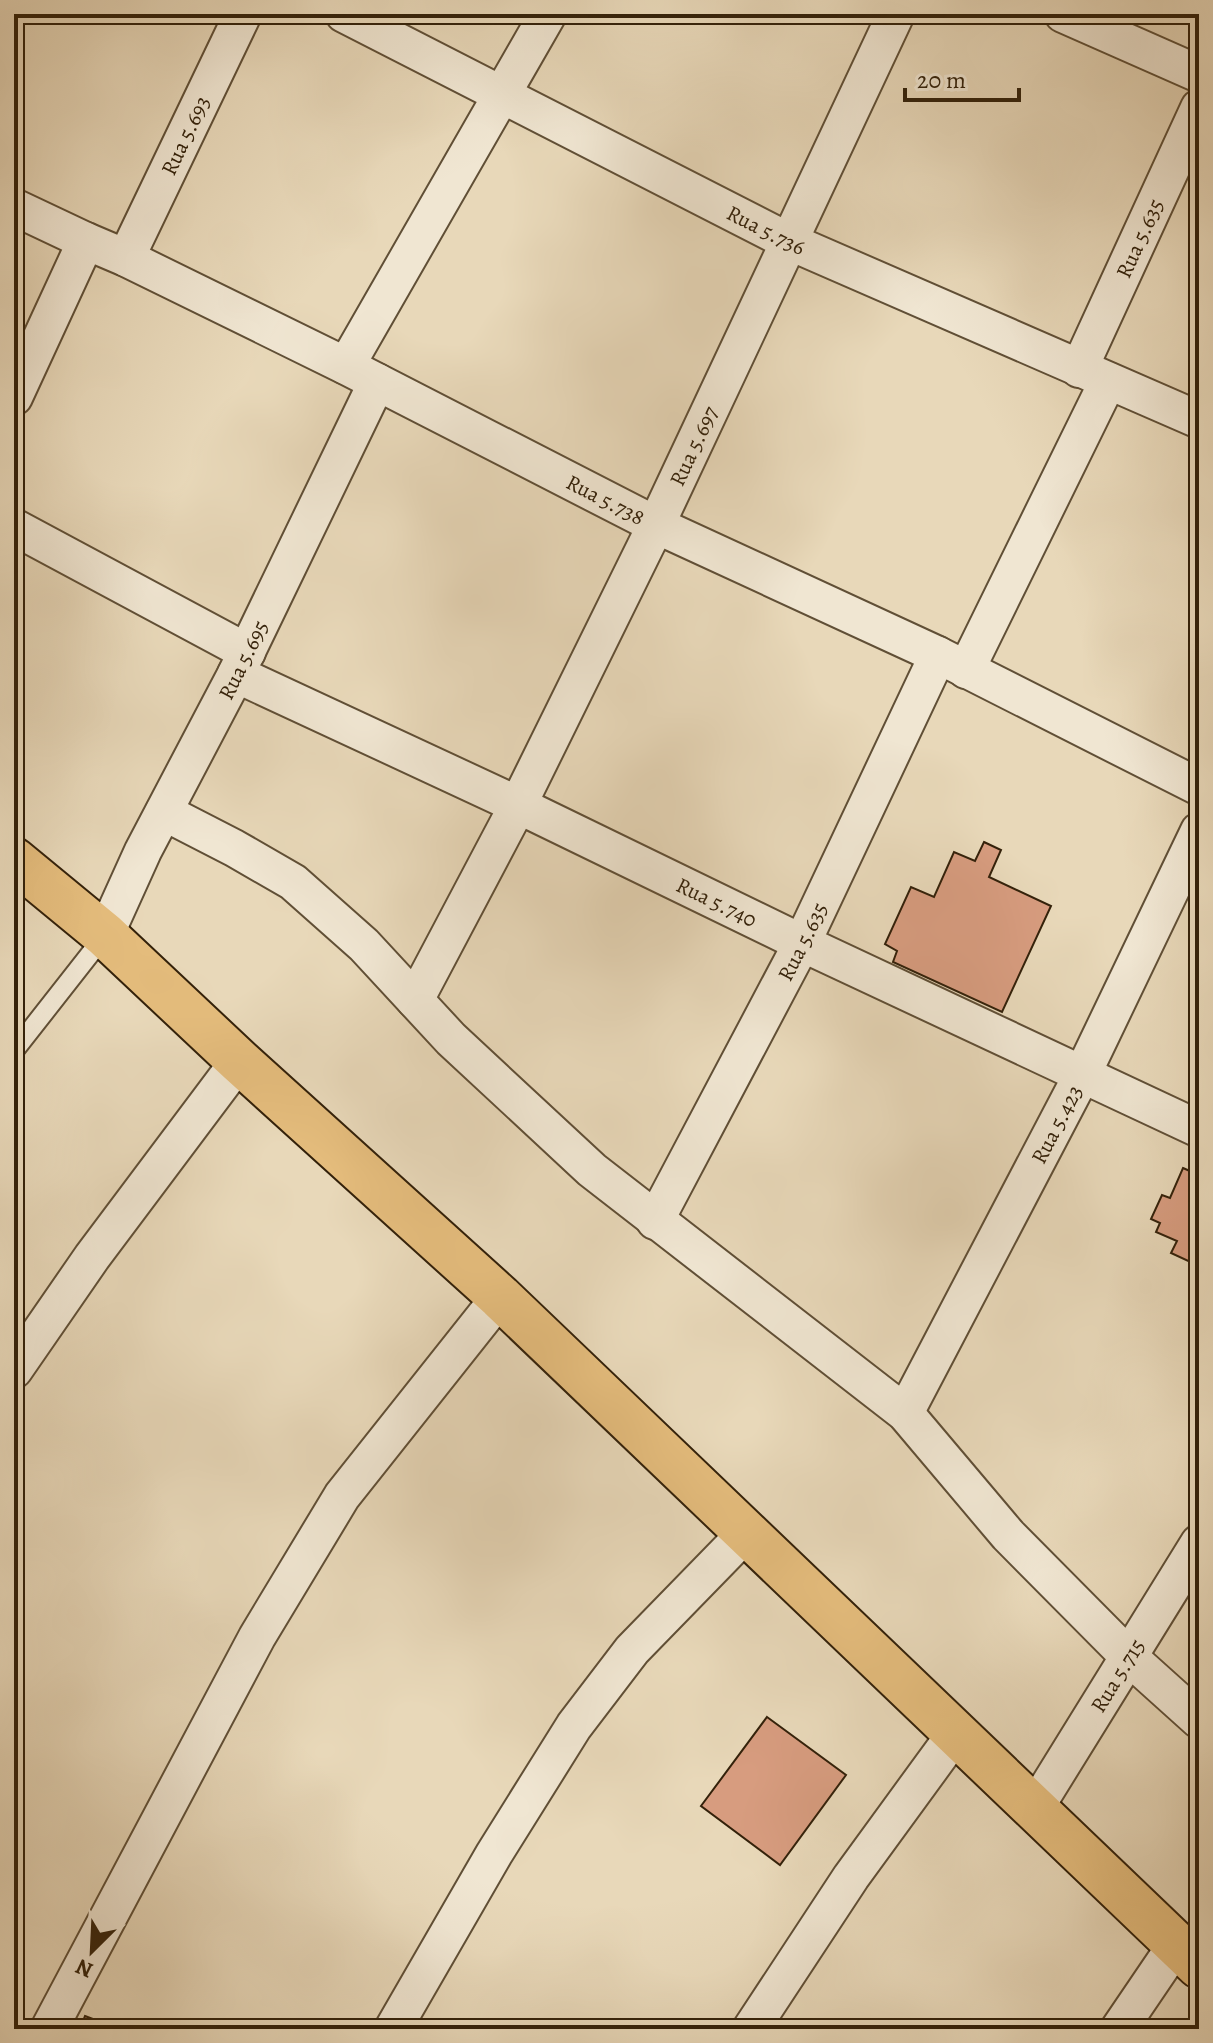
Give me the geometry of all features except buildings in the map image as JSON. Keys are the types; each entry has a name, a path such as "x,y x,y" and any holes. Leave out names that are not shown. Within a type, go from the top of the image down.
{"main road":[{"path":"14,860 105,935 500,1297 1188,1956"}],"street":[{"name":"Rua 5.693","path":"126,258 243,14"},
{"name":"Rua 5.736","path":"344,14 788,241 1199,420"},
{"name":"Rua 5.695","path":"105,935 241,663 362,374 502,94 548,14"},
{"name":"Rua 5.697","path":"415,1000 518,805 656,525 896,14"},
{"path":"1063,14 1199,74"},
{"name":"Rua 5.635","path":"655,1221 952,663 1093,375 1199,108"},
{"name":"Rua 5.738","path":"14,207 126,258 362,374 656,525 1197,779"},
{"path":"14,397 86,241"},
{"name":"Rua 5.740","path":"14,527 241,663 518,805 802,943 1199,1129"},
{"path":"164,812 293,882 364,945 451,1039 592,1170 905,1413 1008,1535 1129,1657 1199,1720"},
{"name":"Rua 5.423","path":"905,1413 1082,1075 1199,831"},
{"path":"14,1370 92,1257 239,1061"},
{"path":"49,2029 257,1637 342,1496 500,1297"},
{"path":"393,2029 494,1854 574,1726 632,1650 746,1533"},
{"name":"Rua 5.715","path":"1035,1808 1199,1543"},
{"path":"751,2029 851,1877 956,1733"},
{"path":"1119,2029 1188,1956"}],"lane":[{"path":"15,1046 105,935"}]}
